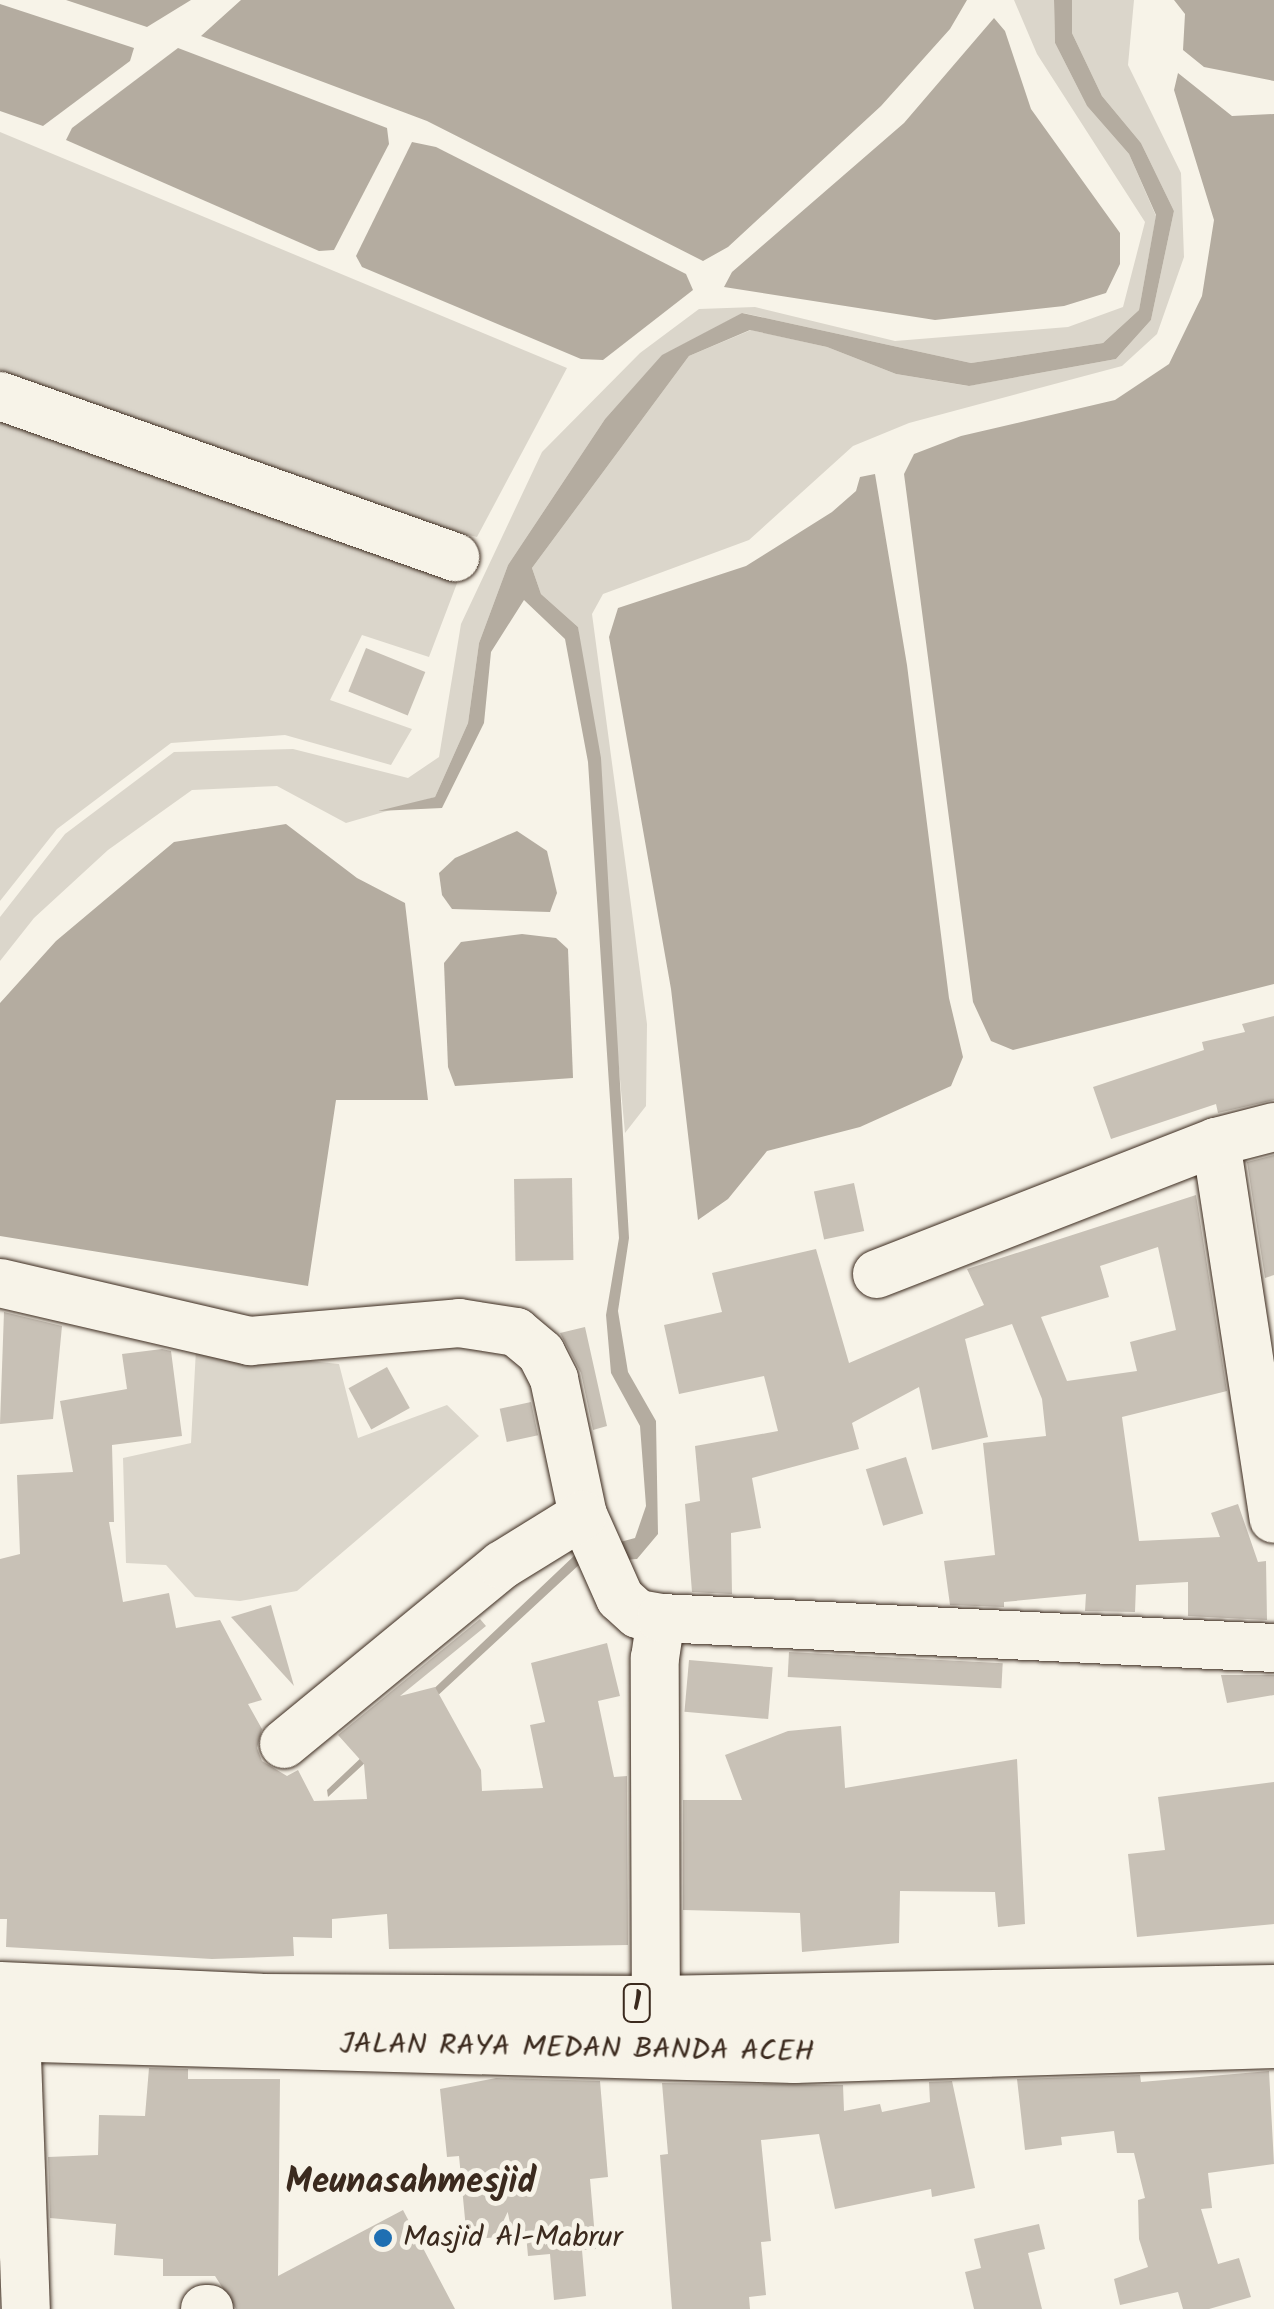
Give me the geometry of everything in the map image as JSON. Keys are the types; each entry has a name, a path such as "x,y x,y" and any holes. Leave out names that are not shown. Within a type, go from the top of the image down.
{"highway":[{"name":"JALAN RAYA MEDAN BANDA ACEH","path":"8,2012 371,2024 656,2028 1274,1992"},
{"name":"JALAN RAYA MEDAN BANDA ACEH","path":"656,2028 794,2055 1274,2040"}],"street":[{"path":"0,396 455,557"},
{"path":"878,1274 1216,1142 1274,1127"},
{"path":"1216,1142 1274,1518"},
{"path":"0,1283 250,1341 459,1323 516,1332 541,1354 554,1379 596,1543 620,1598 638,1614 1274,1648"},
{"path":"284,1744 502,1564 596,1543"},
{"path":"656,2028 660,1758 655,1658 660,1618"},
{"path":"8,2012 26,2309"}],"shaded area":[{"path":"66,0 191,0 147,27"},
{"path":"241,0 967,0 950,29 881,106 728,247 703,261 427,121 201,36"},
{"path":"1014,0 1054,0 1055,43 1087,106 1129,154 1156,216 1139,310 1103,343 971,363 743,313 663,355 605,419 508,565 479,643 468,723 435,797 346,823 277,786 192,790 108,850 34,918 0,961 0,917 65,834 174,752 293,749 408,778 439,757 461,624 542,452 640,353 699,309 755,307 895,341 1068,327 1123,307 1145,222 1037,54"},
{"path":"1054,0 1072,0 1072,33 1102,96 1141,143 1174,211 1151,320 1116,359 969,386 896,374 827,347 750,330 689,356 532,568 541,594 578,627 601,758 629,1238 618,1311 628,1372 656,1421 658,1534 637,1559 581,1563 328,1797 327,1790 576,1554 635,1538 646,1506 640,1426 611,1373 606,1315 619,1238 588,762 565,639 524,600 491,652 484,723 442,808 378,811 435,797 468,723 479,643 508,565 605,419 662,355 742,313 971,363 1103,343 1139,310 1156,215 1129,154 1087,106 1055,43"},
{"path":"1072,0 1134,0 1128,65 1181,173 1184,257 1157,334 1122,366 909,423 853,446 749,540 603,594 592,614 647,1024 646,1106 625,1133 578,627 541,594 532,568 689,356 751,330 827,347 896,374 968,386 1116,359 1151,320 1174,211 1141,143 1102,96 1072,33"},
{"path":"1174,0 1274,0 1274,81 1204,67 1183,50 1185,14"},
{"path":"0,4 134,48 130,61 43,126 0,111"},
{"path":"994,18 1005,31 1031,109 1120,233 1120,264 1106,293 1064,306 935,320 724,287 732,272 904,123"},
{"path":"178,48 387,128 389,144 334,250 319,251 66,140 72,128"},
{"path":"1178,73 1232,116 1274,114 1274,984 1013,1050 991,1041 973,1002 904,474 914,454 961,436 1115,400 1169,364 1202,296 1214,220 1174,90"},
{"path":"0,132 567,368 477,537 408,520 0,370"},
{"path":"412,142 436,147 686,274 693,290 603,360 581,359 362,267 356,256"},
{"path":"0,412 459,578 429,657 362,635 330,700 412,729 391,765 285,735 171,743 57,829 0,901"},
{"path":"875,474 907,665 949,998 963,1057 951,1086 860,1127 767,1151 728,1199 698,1220 671,989 609,637 618,608 746,566 832,512 856,491 860,477"},
{"path":"286,824 357,878 405,903 428,1100 336,1100 308,1286 0,1236 0,1003 56,941 174,842"},
{"path":"517,831 547,851 557,893 550,912 452,909 442,895 439,873 455,858"},
{"path":"522,934 556,938 568,949 573,1078 455,1086 448,1067 444,963 461,942"},
{"path":"196,1349 339,1364 358,1438 447,1405 479,1436 297,1591 240,1601 195,1597 166,1565 126,1563 123,1458 191,1443"}],"building":[{"path":"366,648 425,672 408,716 348,692"},
{"path":"1274,1016 1274,1100 1218,1113 1216,1104 1111,1139 1093,1087 1204,1050 1202,1042 1245,1032 1242,1024"},
{"path":"1274,1155 1274,1275 1265,1278 1247,1162"},
{"path":"572,1178 573,1260 515,1261 514,1179"},
{"path":"854,1183 864,1231 824,1239 814,1192"},
{"path":"1196,1195 1227,1391 1122,1417 1139,1541 1220,1537 1211,1513 1238,1504 1258,1562 1266,1561 1267,1620 1188,1616 1188,1582 1136,1585 1135,1612 1085,1611 1086,1594 1004,1602 1004,1607 950,1605 944,1561 995,1555 983,1443 1046,1436 1042,1399 1012,1324 965,1339 988,1437 932,1450 919,1387 852,1423 859,1449 752,1478 761,1528 731,1533 732,1594 692,1592 685,1504 700,1501 695,1446 778,1431 764,1376 679,1394 664,1325 722,1312 712,1273 816,1249 849,1363 984,1305 967,1269","holes":["1158,1247 1176,1330 1130,1342 1137,1371 1067,1381 1041,1317 1109,1297 1100,1266"]},
{"path":"4,1312 62,1326 53,1419 0,1424"},
{"path":"585,1327 607,1426 593,1430 581,1373 560,1333"},
{"path":"171,1351 182,1436 112,1445 114,1522 109,1522 123,1602 169,1593 176,1628 220,1620 262,1700 248,1704 262,1729 257,1748 262,1761 287,1776 298,1770 314,1801 367,1799 364,1764 338,1735 480,1619 486,1626 400,1696 435,1687 481,1770 482,1791 543,1788 530,1725 545,1722 531,1663 607,1643 620,1696 598,1701 614,1777 627,1776 628,1945 389,1949 387,1914 332,1919 332,1938 293,1937 294,1956 212,1959 6,1947 7,1919 0,1919 0,1559 20,1554 17,1475 73,1472 60,1401 127,1389 122,1354"},
{"path":"387,1367 410,1408 371,1429 349,1388"},
{"path":"531,1402 538,1435 507,1442 500,1409"},
{"path":"906,1457 923,1513 883,1526 866,1469"},
{"path":"271,1605 294,1686 231,1617"},
{"path":"789,1652 1003,1663 1001,1688 788,1677"},
{"path":"689,1660 773,1667 768,1719 684,1712"},
{"path":"1221,1675 1274,1675 1274,1695 1227,1703"},
{"path":"841,1726 845,1788 1017,1759 1025,1924 998,1927 995,1892 900,1891 899,1943 802,1952 800,1913 683,1910 683,1800 742,1800 725,1755 788,1731"},
{"path":"1274,1782 1274,1924 1137,1937 1128,1854 1165,1850 1158,1797"},
{"path":"149,2068 188,2069 188,2079 280,2079 278,2276 403,2210 455,2309 236,2309 215,2276 163,2276 163,2259 114,2255 116,2224 50,2218 48,2157 98,2155 99,2115 145,2116"},
{"path":"1269,2071 1274,2164 1208,2173 1212,2208 1201,2209 1218,2264 1239,2258 1251,2297 1209,2309 1183,2309 1178,2292 1120,2305 1114,2279 1148,2267 1139,2239 1138,2200 1145,2198 1134,2153 1117,2153 1114,2131 1061,2137 1062,2145 1025,2150 1017,2079 1140,2075 1141,2082"},
{"path":"496,2078 600,2081 608,2177 590,2179 596,2249 582,2250 586,2296 554,2300 550,2254 528,2256 526,2234 467,2240 459,2156 447,2157 440,2089"},
{"path":"952,2081 975,2188 932,2197 931,2189 835,2209 819,2134 761,2140 771,2241 761,2242 766,2295 749,2297 750,2309 672,2309 660,2155 668,2154 662,2083 843,2085 844,2111 880,2104 882,2112 930,2102 929,2082"},
{"path":"1039,2224 1045,2249 1028,2253 1042,2309 974,2309 965,2272 981,2268 974,2239"}],"place":[{"name":"Masjid Al-Mabrur","path":"383,2238"}],"district":[{"name":"Meunasahmesjid","path":"411,2183"}]}
